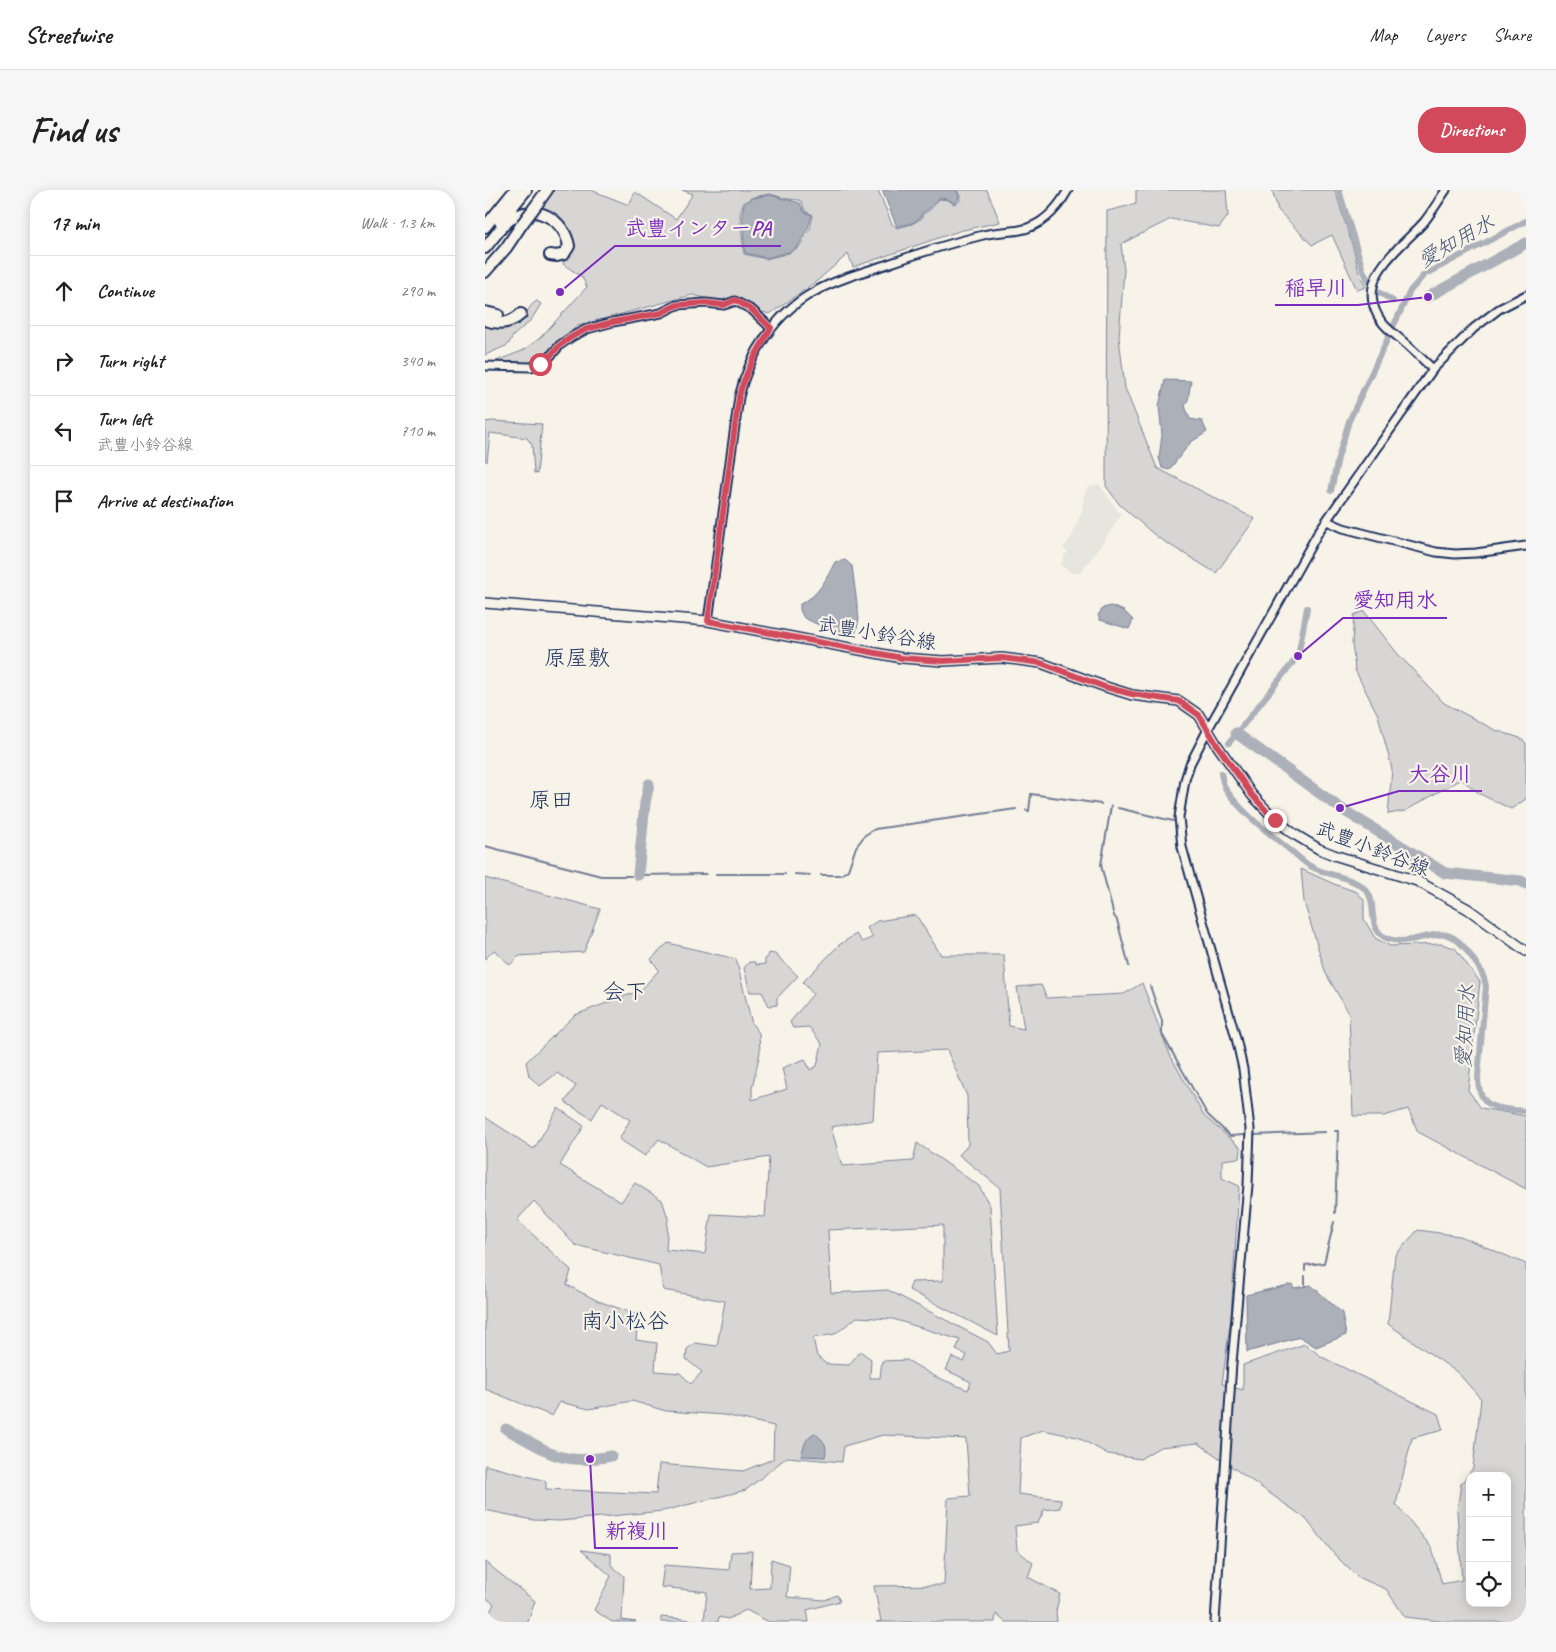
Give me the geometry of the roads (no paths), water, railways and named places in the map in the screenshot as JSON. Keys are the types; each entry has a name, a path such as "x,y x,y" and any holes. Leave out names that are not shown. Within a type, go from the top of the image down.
{"highway":[{"path":"485,227 515,190"},
{"path":"485,241 526,190"},
{"path":"485,272 506,248 547,190"},
{"path":"485,248 510,219 527,212 548,216 564,231 569,246 565,254 550,255"},
{"path":"485,312 498,315"},
{"path":"485,320 505,323 521,314"}],"main road":[{"name":"武豊小鈴谷線","path":"485,603 708,621 902,658 943,661 1002,658 1041,663 1105,687 1132,694 1179,701 1199,715 1252,795 1275,820 1294,834 1319,849 1417,881 1468,909 1526,950"}],"street":[{"path":"708,621 739,397 743,381 771,328 793,306 813,292 841,280 949,244 985,234 1021,230 1034,226 1052,213 1068,190"},
{"path":"1433,369 1389,330 1378,317 1371,293 1376,274 1426,220 1446,190"},
{"path":"1215,1622 1232,1364 1248,1185 1250,1129 1243,1069 1236,1038 1182,847 1179,817 1185,780 1190,764 1208,729 1319,531 1433,369 1474,328 1499,308 1526,295"},
{"path":"485,366 531,367 545,362 560,345 587,329 661,313 677,305 706,303 724,305 735,300 752,310 771,328"},
{"path":"1327,521 1343,528 1436,552 1455,554 1477,553 1526,546"}],"waterway":[{"path":"1339,190 1363,270 1370,284"},
{"name":"愛知用水","path":"1331,491 1349,421 1410,291 1424,275 1526,221"},
{"path":"1428,297 1526,243"},
{"path":"1377,291 1393,301"},
{"name":"愛知用水","path":"1229,743 1298,656 1307,608"},
{"path":"1236,733 1340,808 1445,873 1521,881 1526,884"},
{"name":"愛知用水","path":"1221,773 1226,789 1241,808 1304,861 1318,870 1353,881 1365,889 1371,901 1376,928 1386,938 1401,941 1439,934 1455,938 1462,945 1480,970 1486,986 1478,1076 1481,1095 1485,1101 1498,1108 1525,1111"},
{"path":"638,875 645,803 649,784"},
{"path":"1026,810 1029,811 1031,794 1101,804"},
{"path":"1111,806 1101,865 1129,966"},
{"path":"1118,808 1173,821"},
{"path":"821,875 841,875 848,870 856,847 865,835 875,829 1016,809"},
{"path":"485,846 601,876 631,876"},
{"path":"638,875 706,874"},
{"path":"716,874 785,874"},
{"path":"795,874 810,875"},
{"path":"1150,986 1162,1021 1162,1034 1207,1114 1230,1136 1244,1135"},
{"path":"1335,1131 1338,1131 1335,1213"},
{"path":"1255,1135 1325,1132"},
{"path":"1305,1270 1305,1265 1324,1263 1334,1222"},
{"path":"1305,1276 1305,1286"},
{"path":"506,1429 545,1450"},
{"path":"550,1453 565,1458 580,1459 611,1456"}],"place":[{"name":"武豊インターPA","path":"560,292"},
{"name":"稲早川","path":"1428,297"},
{"name":"愛知用水","path":"1298,656"},
{"name":"大谷川","path":"1340,808"},
{"name":"新複川","path":"590,1459"}],"district":[{"name":"原屋敷","path":"577,657"},
{"name":"原田","path":"551,799"},
{"name":"会下","path":"625,991"},
{"name":"南小松谷","path":"625,1320"}]}
